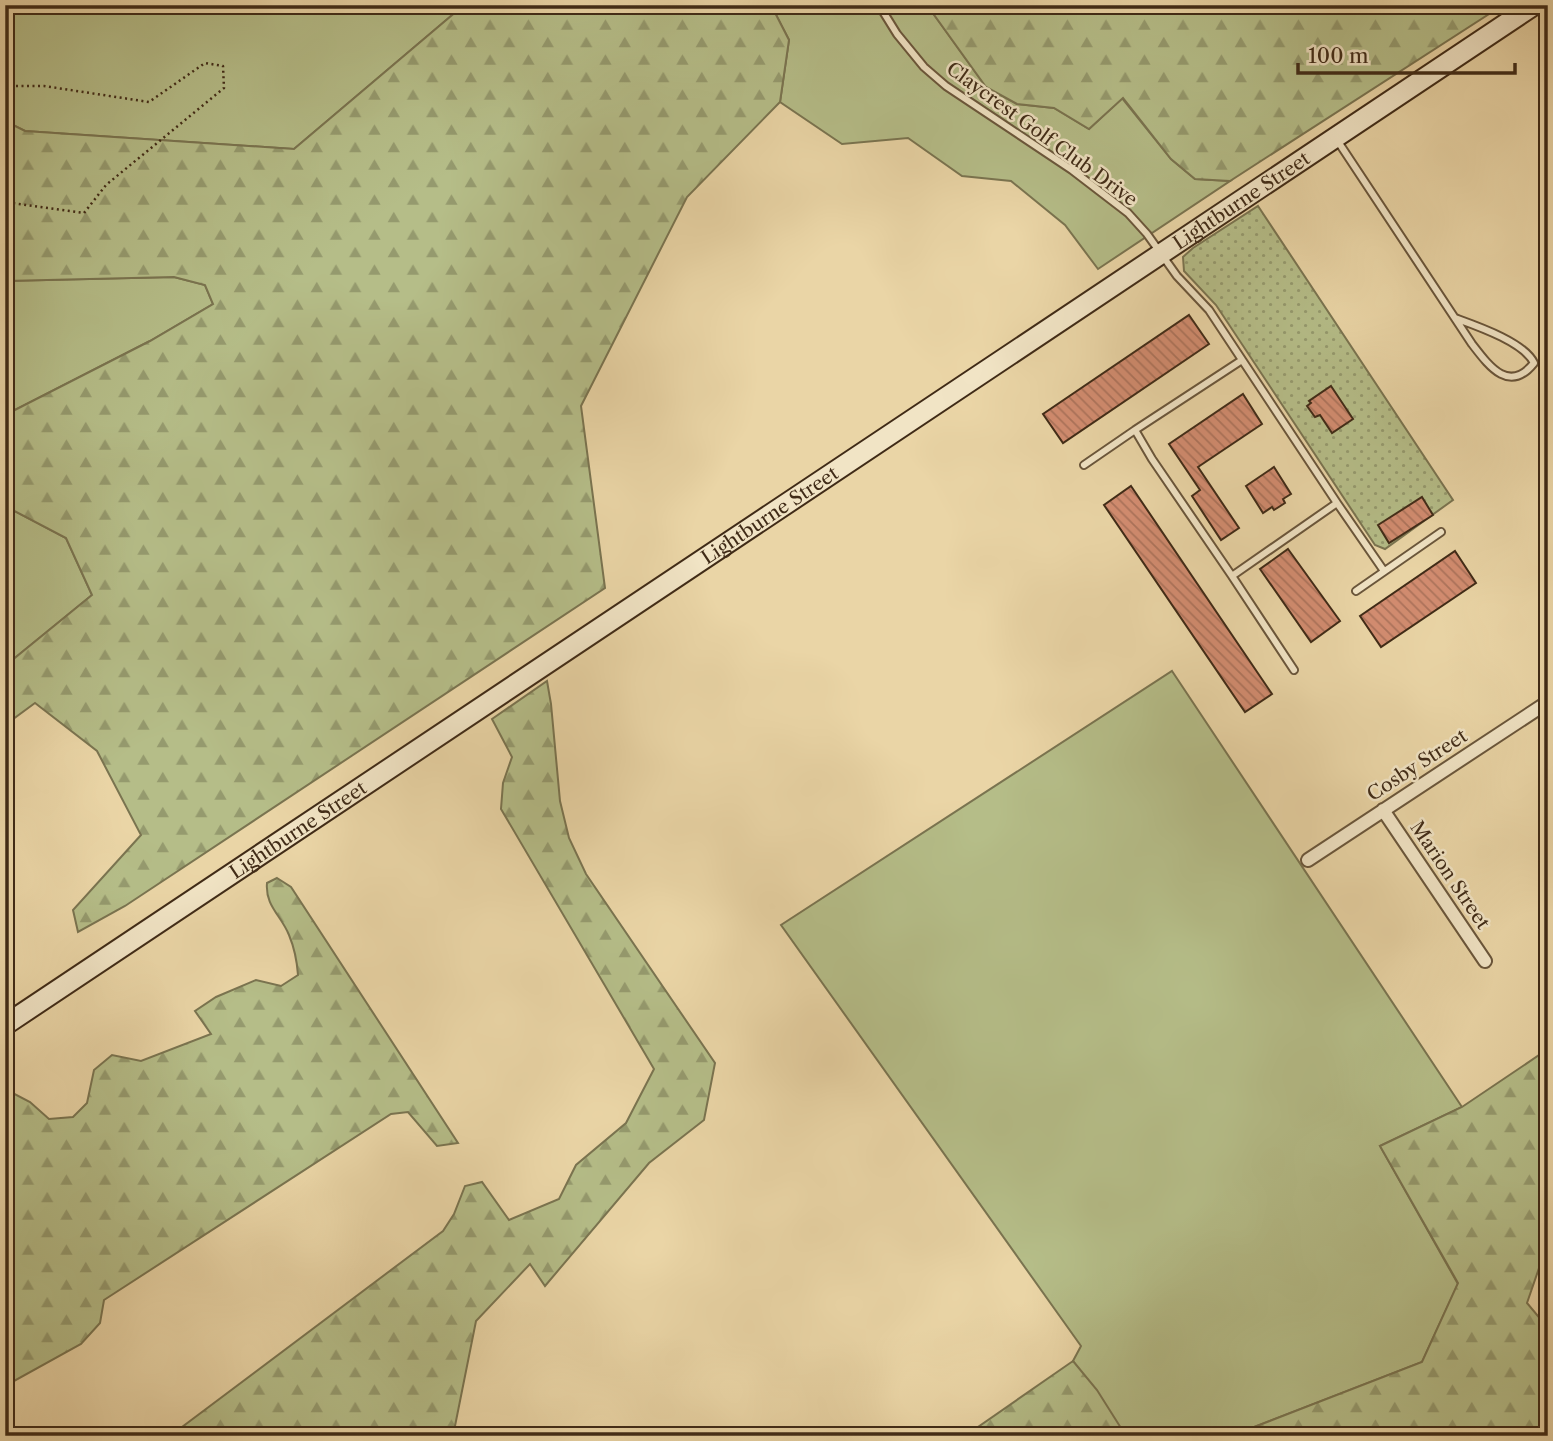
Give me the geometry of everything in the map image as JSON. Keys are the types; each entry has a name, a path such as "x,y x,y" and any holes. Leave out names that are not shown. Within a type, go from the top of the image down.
{"main road":[{"name":"Lightburne Street","path":"5,1025 895,431 1163,256 1534,5"}],"street":[{"name":"Cosby Street","path":"1308,860 1548,702"},
{"name":"Marion Street","path":"1384,810 1485,961"}],"lane":[{"name":"Claycrest Golf Club Drive","path":"879,5 897,34 924,67 946,86 1072,170 1128,213 1177,276 1209,310 1384,571"},
{"path":"1336,139 1455,318 1490,366 1505,376 1516,378 1526,373 1534,363 1530,356 1513,344 1455,318"},
{"path":"1084,465 1242,360"},
{"path":"1135,430 1294,670"},
{"path":"1233,576 1337,503"},
{"path":"1356,591 1441,531"}],"path":[{"path":"5,86 44,86 149,102 205,63 223,66 225,88 106,185 84,213 5,202"}],"green space":[{"path":"5,5 464,5 294,149 25,131 5,121"},
{"path":"464,5 771,5 789,40 780,102 687,197 581,406 605,588 125,906 78,932 73,910 141,835 97,751 35,703 5,725 5,666 92,595 66,538 5,506 5,415 150,341 213,304 205,285 174,277 5,281 5,121 25,131 294,149"},
{"path":"771,5 927,5 986,87 1017,104 1054,108 1089,129 1122,98 1171,159 1195,179 1230,181 1098,269 1065,225 1011,181 962,176 908,138 842,144 780,102 789,40"},
{"path":"927,5 1503,5 1230,181 1195,179 1171,159 1123,98 1089,129 1054,108 1017,104 986,87"},
{"path":"1258,206 1453,500 1385,549 1375,545 1216,305 1184,271 1183,257 1193,248"},
{"path":"174,277 205,285 213,304 150,341 5,415 5,281"},
{"path":"5,506 66,538 92,595 5,666"},
{"path":"1172,671 1462,1107 1380,1146 1458,1284 1422,1362 1231,1436 1124,1436 1073,1361 1081,1346 781,925"},
{"path":"547,681 560,801 569,838 586,874 715,1063 704,1120 649,1163 545,1286 530,1264 476,1321 453,1436 170,1436 443,1231 454,1214 465,1186 482,1182 509,1220 559,1199 576,1165 626,1123 654,1069 501,809 503,783 512,757 492,719"},
{"path":"277,878 291,887 458,1143 437,1146 408,1112 391,1114 104,1300 100,1323 81,1344 5,1386 5,1089 30,1102 49,1119 73,1117 87,1103 94,1070 112,1055 141,1061 211,1034 195,1011 216,997 256,980 281,986 298,975 291,940 268,898 267,883"},
{"path":"1548,1049 1548,1242 1527,1303 1548,1328 1548,1436 1231,1436 1422,1362 1458,1283 1380,1146 1462,1107"},
{"path":"1073,1361 1097,1390 1126,1436 965,1436"}],"building":[{"path":"1189,315 1209,344 1063,443 1043,414"},
{"path":"1331,386 1353,419 1332,433 1320,415 1315,417 1307,406 1311,403 1309,401"},
{"path":"1243,394 1262,424 1198,467 1239,528 1221,540 1192,496 1200,490 1169,444"},
{"path":"1274,467 1291,494 1283,499 1285,503 1263,513 1246,486"},
{"path":"1131,486 1272,694 1245,712 1104,505"},
{"path":"1422,497 1433,515 1389,543 1378,525"},
{"path":"1288,549 1340,621 1311,642 1260,569"},
{"path":"1455,551 1476,583 1381,647 1360,616"}]}
